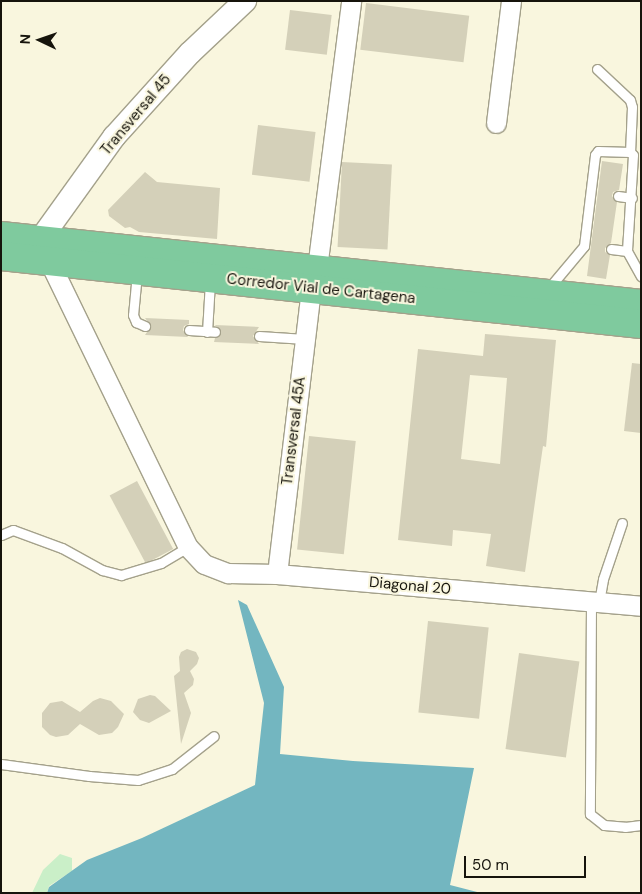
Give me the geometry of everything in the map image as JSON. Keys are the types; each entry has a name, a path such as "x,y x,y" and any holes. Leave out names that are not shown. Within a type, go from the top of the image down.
{"main road":[{"name":"Corredor Vial de Cartagena","path":"1,236 45,250 137,270 211,268"},
{"name":"Corredor Vial de Cartagena","path":"1,256 45,250 314,278 641,324"},
{"name":"Corredor Vial de Cartagena","path":"543,310 641,304"}],"street":[{"name":"Transversal 45","path":"45,250 114,137 190,53 245,1"},
{"name":"Transversal 45A","path":"278,574 305,340 351,1"},
{"path":"496,124 511,1"},
{"name":"Diagonal 20","path":"45,250 188,547 204,564 228,573 278,574 641,606"}],"lane":[{"path":"598,69 630,100 632,108 630,152 633,155 632,198 627,251 641,276"},
{"path":"543,310 587,246 594,193 595,155 598,151 630,152"},
{"path":"618,196 632,198"},
{"path":"611,249 627,251"},
{"path":"189,330 211,332 211,268"},
{"path":"137,270 133,315 136,322 145,326"},
{"path":"259,336 305,340"},
{"path":"622,523 595,602 590,814 604,825 625,827 641,824"},
{"path":"1,535 13,530 62,548 102,570 121,575 161,563 188,547"},
{"path":"1,764 88,776 138,780 172,769 214,736"}],"green space":[{"path":"60,854 72,858 72,871 49,886 47,893 32,893 43,870"}],"water":[{"path":"238,600 247,605 284,687 280,754 353,761 474,768 450,885 481,893 47,893 49,887 87,860 142,838 255,785 264,703"}],"building":[{"path":"366,3 469,16 463,62 360,50"},
{"path":"290,10 332,15 327,55 285,50"},
{"path":"258,125 316,132 309,182 252,175"},
{"path":"602,161 623,164 619,190 613,192 612,196 617,202 611,243 605,248 605,252 610,255 606,279 587,276"},
{"path":"342,162 392,165 387,250 338,247"},
{"path":"145,172 157,182 220,188 217,239 139,232 130,227 125,228 109,216 108,210"},
{"path":"145,318 189,320 189,324 184,326 183,330 188,337 145,335 151,326"},
{"path":"215,325 259,327 253,336 259,344 214,342 221,332"},
{"path":"485,334 556,340 546,447 543,446 525,572 486,566 491,534 453,530 452,546 398,540 418,349 483,356","holes":["470,375 507,378 500,464 461,459"]},
{"path":"632,363 641,364 641,433 624,431"},
{"path":"309,436 356,441 344,554 297,549"},
{"path":"137,481 173,549 146,564 110,496"},
{"path":"428,621 489,627 479,719 418,712"},
{"path":"187,649 196,652 199,658 197,664 190,671 194,679 193,685 184,693 191,713 181,744 174,676 180,671 179,657 181,652"},
{"path":"519,653 579,661 566,758 506,749"},
{"path":"150,695 155,696 171,711 149,723 140,720 133,712 138,699"},
{"path":"100,698 111,701 124,714 118,727 112,733 99,735 80,724 68,735 56,737 50,735 42,727 42,713 50,703 62,701 80,712 93,701"}]}
